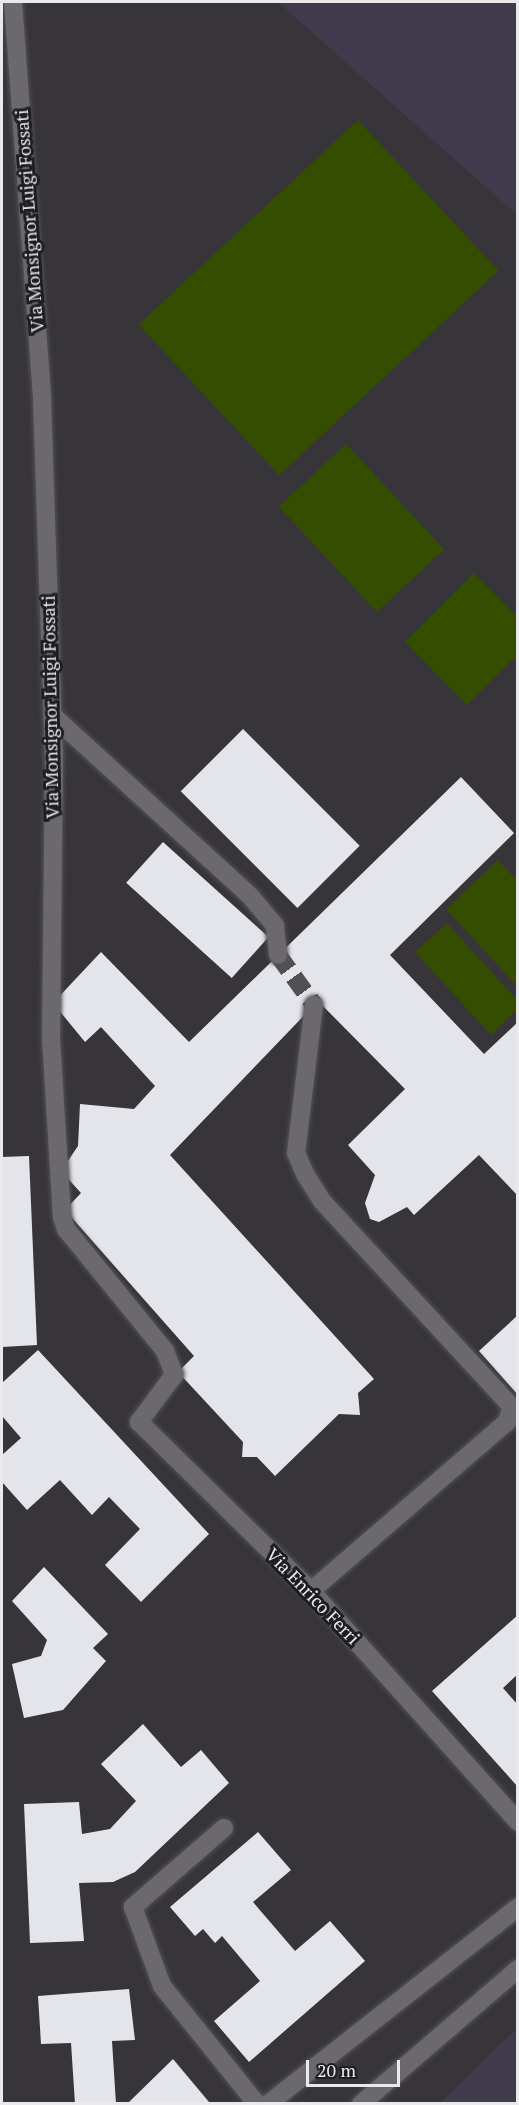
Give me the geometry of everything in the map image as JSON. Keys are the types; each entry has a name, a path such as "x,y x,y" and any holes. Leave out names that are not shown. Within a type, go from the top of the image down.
{"street":[{"name":"Via Monsignor Luigi Fossati","path":"14,2 42,399 53,716 51,1038 62,1217 66,1229 149,1326 174,1375"},
{"path":"53,716 251,897 275,926 278,955"},
{"path":"311,1591 507,1422 512,1407 322,1201 305,1173 296,1153 315,1005"},
{"name":"Via Enrico Ferri","path":"174,1375 139,1422 311,1591 518,1822"},
{"path":"224,1828 133,1907 162,1986 257,2103"},
{"path":"268,2103 518,1907"},
{"path":"361,2103 518,1969"}],"shaded area":[{"path":"278,2 517,2 517,215"},
{"path":"517,2028 517,2103 440,2103"}],"green space":[{"path":"358,120 498,271 279,475 139,325"},
{"path":"346,444 444,549 377,612 279,507"},
{"path":"474,573 517,617 518,655 467,705 405,642"},
{"path":"498,860 517,880 517,986 446,909"},
{"path":"447,923 517,1000 517,1009 491,1035 415,952"}],"building":[{"path":"243,729 360,846 297,908 181,791"},
{"path":"461,777 514,833 390,955 484,1054 518,1022 518,1196 479,1155 414,1215 407,1207 379,1222 370,1219 365,1203 375,1175 348,1145 405,1089 318,1001 170,1155 374,1379 358,1393 360,1415 339,1414 275,1476 257,1457 242,1457 243,1442 178,1372 194,1356 65,1210 81,1193 61,1171 78,1146 80,1104 134,1109 155,1086 101,1027 85,1042 53,1003 101,952 189,1042"},
{"path":"163,842 269,937 232,978 126,883"},
{"path":"29,1156 37,1345 2,1347 2,1157"},
{"path":"518,1315 518,1395 479,1351"},
{"path":"38,1350 209,1534 141,1602 105,1565 140,1529 109,1497 92,1515 60,1480 27,1510 2,1482 2,1455 21,1438 2,1416 2,1383"},
{"path":"44,1567 108,1634 93,1648 106,1661 63,1710 24,1718 12,1664 41,1656 47,1640 12,1601"},
{"path":"518,1615 518,1674 503,1688 518,1705 518,1787 432,1691"},
{"path":"143,1724 181,1767 201,1750 229,1783 135,1872 113,1882 79,1883 84,1941 30,1943 24,1804 79,1802 82,1834 110,1829 136,1801 101,1764"},
{"path":"258,1832 291,1870 253,1902 295,1951 330,1921 365,1961 249,2062 214,2021 260,1981 222,1936 215,1943 203,1929 195,1936 170,1907"},
{"path":"129,1989 135,2040 112,2041 116,2104 75,2104 71,2043 41,2044 38,1996"},
{"path":"173,2059 209,2102 127,2104"}],"tunnel":[{"path":"278,955 314,1005"}]}
